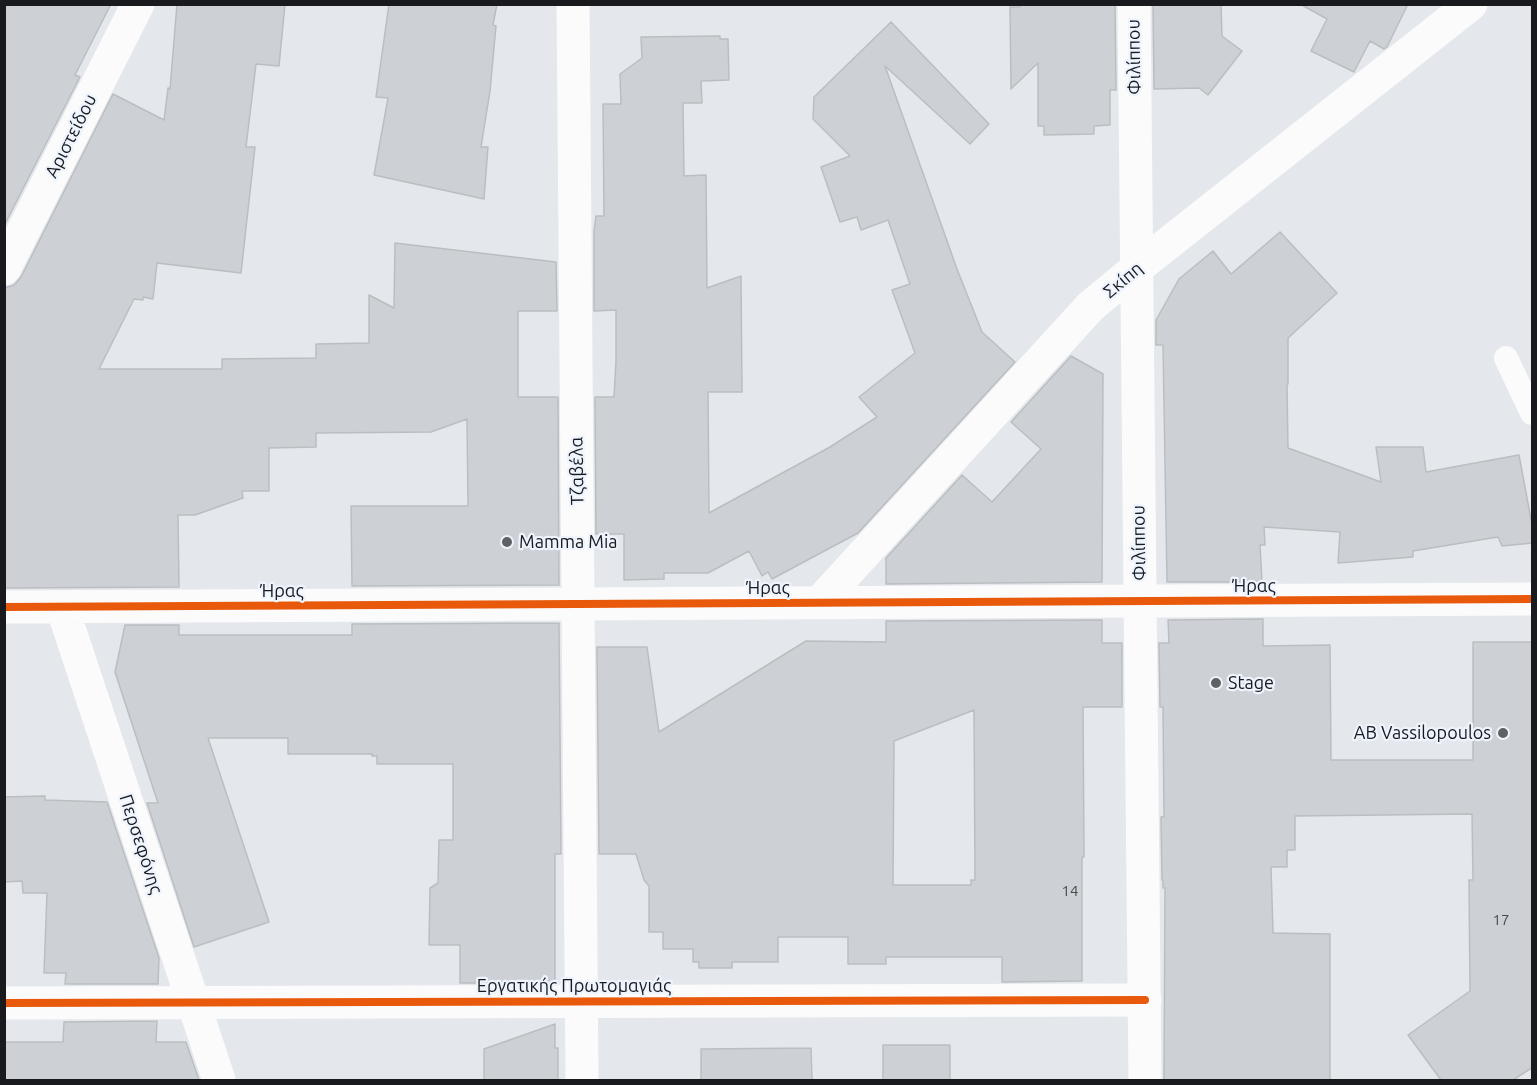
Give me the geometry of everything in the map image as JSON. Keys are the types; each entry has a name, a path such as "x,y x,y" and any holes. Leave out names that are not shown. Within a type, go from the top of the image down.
{"street":[{"name":"Αριστείδου","path":"4,269 138,4"},
{"name":"Τζαβέλα","path":"573,4 582,1080"},
{"name":"Φιλίππου","path":"1134,4 1145,1080"},
{"name":"Σκίπη","path":"819,603 1091,306 1471,4"},
{"name":"Ήρας","path":"4,607 1533,599"},
{"name":"Περσεφόνης","path":"62,607 219,1080"},
{"name":"Εργατικής Πρωτομαγιάς","path":"4,1003 1144,1000"}],"lane":[{"path":"1506,358 1533,413"}],"building":[{"path":"4,4 111,4 75,75 80,77 4,226"},
{"path":"177,4 285,4 279,66 256,64 246,147 255,147 241,273 157,263 153,299 143,297 143,300 134,299 99,369 222,369 222,359 316,358 316,344 369,343 369,295 394,308 395,243 556,262 557,311 518,311 518,397 558,397 559,585 352,586 351,506 468,506 467,419 431,432 316,433 316,447 269,448 269,491 242,491 243,498 195,515 178,515 179,587 4,588 4,288 14,285 21,277 113,94 164,120 168,88 170,89"},
{"path":"389,4 497,4 493,25 496,26 490,91 481,147 488,147 484,199 374,175 388,98 376,97"},
{"path":"1020,4 1115,4 1116,90 1110,90 1110,125 1094,126 1094,134 1044,135 1044,126 1038,126 1038,63 1011,89 1010,7 1020,7"},
{"path":"1153,4 1221,4 1222,36 1242,51 1208,95 1199,88 1154,89"},
{"path":"1300,4 1408,4 1387,47 1384,49 1370,41 1354,72 1311,51 1327,19"},
{"path":"891,22 989,124 970,144 885,66 957,269 982,332 1015,362 858,533 772,579 768,572 762,576 749,551 708,573 664,573 664,579 624,580 624,534 596,534 595,397 614,397 616,361 616,310 594,311 594,231 596,216 604,216 603,104 621,104 620,74 642,58 641,37 720,36 720,39 728,39 729,80 701,81 702,103 683,103 684,176 706,175 707,288 741,276 742,392 708,392 709,513 830,447 877,417 859,397 915,353 892,290 910,284 888,220 861,230 857,217 840,222 821,167 850,156 813,119 814,97"},
{"path":"1280,232 1337,293 1288,338 1288,448 1381,482 1376,447 1423,447 1426,472 1519,455 1533,530 1533,543 1502,546 1498,537 1413,551 1413,557 1338,563 1340,532 1264,527 1265,545 1260,545 1262,582 1167,582 1163,345 1156,345 1156,320 1179,279 1213,251 1231,274"},
{"path":"1071,356 1103,374 1102,582 886,584 886,558 962,475 992,502 1041,449 1011,422"},
{"path":"1263,619 1263,646 1330,645 1331,760 1473,760 1473,642 1533,642 1533,1067 1513,1080 1441,1080 1408,1035 1470,991 1469,880 1473,880 1472,814 1295,816 1295,850 1287,850 1287,867 1271,867 1273,933 1330,934 1330,1080 1164,1080 1165,888 1163,888 1162,880 1161,817 1164,817 1163,707 1160,707 1159,643 1169,643 1168,620"},
{"path":"1102,620 1102,643 1122,643 1122,707 1083,707 1082,981 1002,982 1002,957 886,957 886,964 848,964 848,937 778,937 778,962 732,962 732,968 699,968 699,962 693,962 693,949 663,949 663,932 649,932 649,886 644,880 636,854 599,854 597,647 647,647 659,732 806,641 886,642 886,621","holes":["974,710 975,880 971,880 971,885 893,885 894,741"]},
{"path":"559,623 561,854 555,854 555,983 460,983 460,945 429,945 430,888 438,883 439,840 453,840 453,764 377,764 377,756 372,756 372,754 288,754 288,738 208,738 269,922 194,947 147,803 158,803 115,672 125,625 179,625 179,635 352,635 352,624"},
{"path":"45,796 45,800 107,802 159,958 158,984 65,984 66,973 44,973 47,893 23,893 22,881 4,882 4,797"},
{"path":"157,1021 156,1042 186,1042 199,1080 4,1080 4,1042 63,1042 64,1022"},
{"path":"555,1024 558,1080 484,1080 484,1049"},
{"path":"883,1045 950,1045 950,1080 883,1080"},
{"path":"811,1048 812,1080 701,1080 701,1049"}],"cycle path":[{"path":"4,607 1532,599"},
{"path":"4,1003 1145,1000"}],"place":[{"name":"Mamma Mia","path":"507,542"},
{"name":"Stage","path":"1216,683"},
{"name":"AB Vassilopoulos","path":"1503,733"}]}
